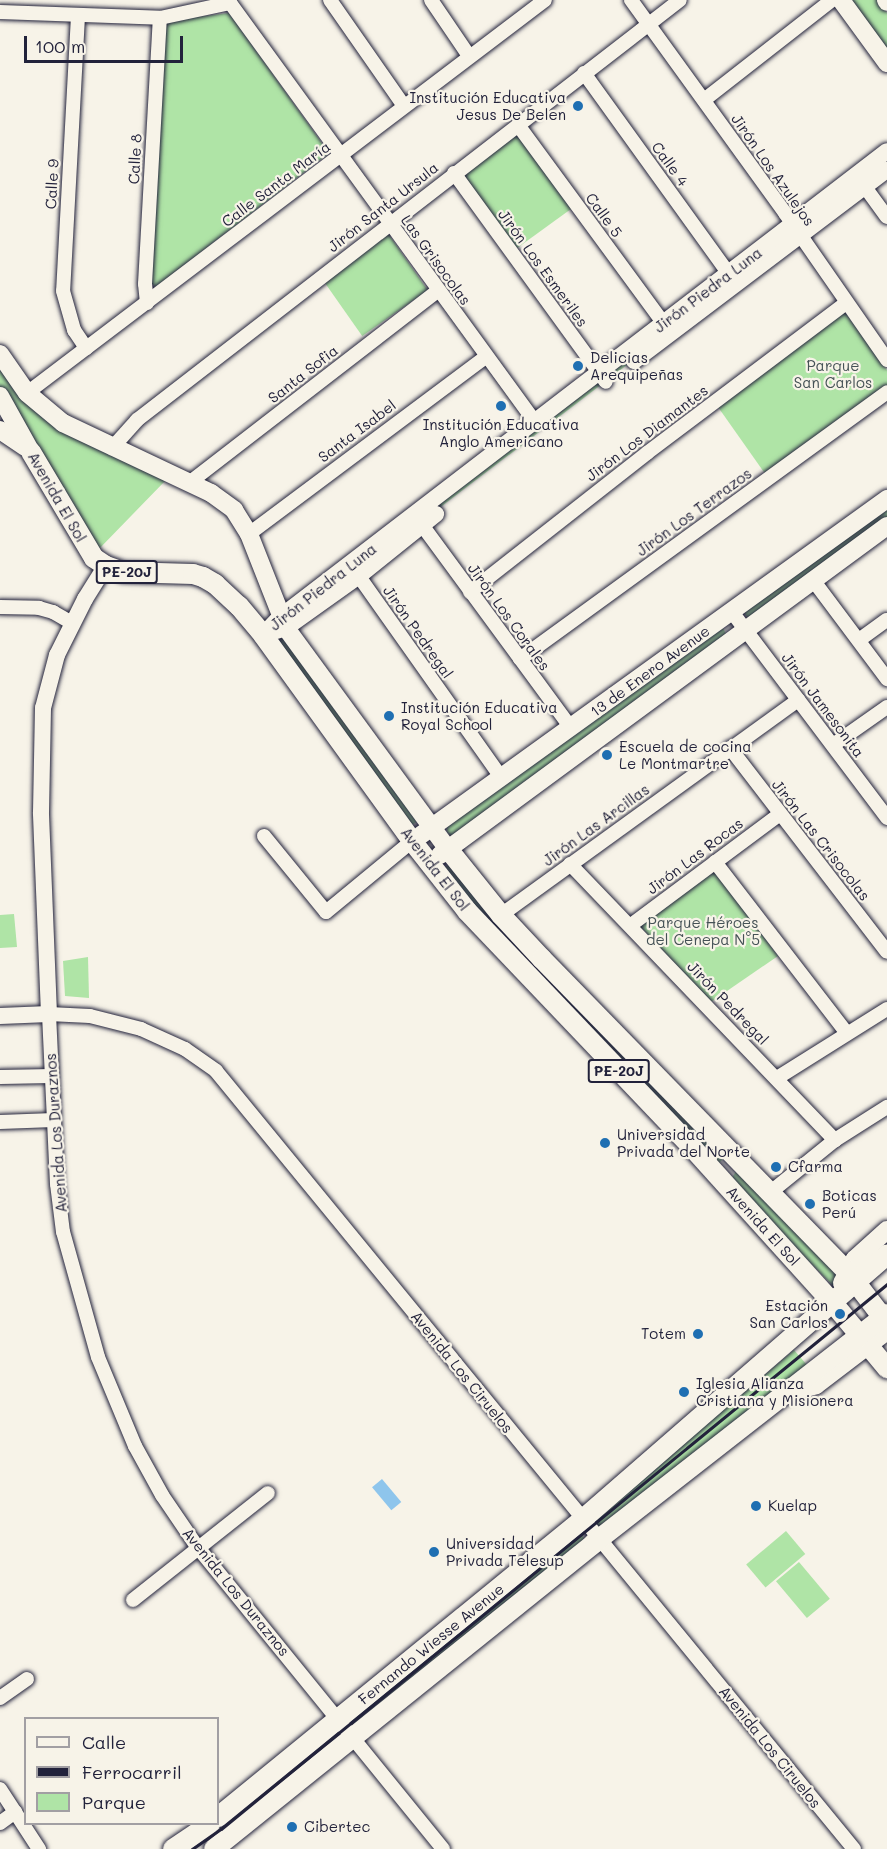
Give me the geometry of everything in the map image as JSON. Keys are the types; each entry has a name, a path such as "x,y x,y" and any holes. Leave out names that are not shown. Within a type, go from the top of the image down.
{"main road":[{"path":"841,0 887,63"},
{"name":"Avenida El Sol","path":"0,354 27,393 63,423 223,500 234,510 249,534 283,623 431,828 501,915 772,1191 851,1278 886,1321"},
{"name":"Avenida El Sol","path":"0,396 88,550 106,566 123,572 192,574 203,577 228,595 263,635 412,841 486,933 717,1175 833,1303 887,1368"},
{"name":"PE-20J","path":"0,430 31,452"},
{"name":"13 de Enero Avenue","path":"412,841 887,499"},
{"name":"13 de Enero Avenue","path":"429,863 887,526"},
{"path":"717,1175 736,1155"},
{"path":"851,1278 855,1259 887,1230"},
{"name":"Fernando Wiesse Avenue","path":"219,1816 583,1520 833,1303 851,1278 887,1255"},
{"name":"Fernando Wiesse Avenue","path":"214,1849 599,1539 787,1393 865,1340 886,1321"},
{"path":"282,1765 297,1783"},
{"path":"173,1849 209,1825"}],"street":[{"path":"330,0 404,106"},
{"path":"431,0 469,56"},
{"name":"Jirón Los Azulejos","path":"631,0 887,360"},
{"name":"Jirón Santa Ursula","path":"112,448 137,420 680,0"},
{"path":"704,100 832,0"},
{"path":"0,12 160,18 229,2"},
{"name":"Las Grisocolas","path":"229,2 437,291 535,422"},
{"name":"Calle Santa María","path":"27,393 340,156 537,2"},
{"name":"Calle 9","path":"78,16 63,291 74,330 86,348"},
{"name":"Calle 8","path":"147,303 145,284 160,18"},
{"name":"Calle 4","path":"584,73 729,274"},
{"name":"Calle 5","path":"518,125 664,324"},
{"name":"Jirón Piedra Luna","path":"263,635 283,623 354,570 535,422 603,377 796,231 887,151"},
{"name":"Jirón Piedra Luna","path":"354,570 422,525 664,324 729,274 865,187 887,170"},
{"name":"Jirón Los Esmeriles","path":"454,173 603,377"},
{"path":"865,187 887,217"},
{"name":"Santa Sofia","path":"189,483 437,291"},
{"name":"Jirón Los Diamantes","path":"470,592 647,453 846,303"},
{"name":"Santa Isabel","path":"249,534 486,357"},
{"name":"Jirón Los Terrazos","path":"520,659 887,392"},
{"name":"Jirón Los Corales","path":"422,525 571,728"},
{"name":"Avenida Los Duraznos","path":"106,566 72,623 50,674 41,726 41,812 49,1014 57,1184 63,1232 98,1357 135,1446 162,1495 198,1548 443,1849"},
{"name":"Jirón Pedregal","path":"354,570 501,777"},
{"path":"813,580 887,679"},
{"path":"0,607 39,608 53,612 72,623"},
{"name":"Jirón Jamesonita","path":"732,612 887,818"},
{"path":"859,640 887,620"},
{"name":"Jirón Las Arcillas","path":"501,915 798,700"},
{"path":"833,745 887,707"},
{"name":"Jirón Las Crisocolas","path":"730,748 887,952"},
{"name":"Jirón Las Rocas","path":"631,925 780,814"},
{"path":"264,836 326,912 412,841"},
{"path":"715,862 846,1032"},
{"name":"Jirón Pedregal","path":"570,864 835,1140"},
{"path":"777,1078 846,1032 887,1009"},
{"name":"Avenida Los Ciruelos","path":"0,1016 49,1014 90,1016 141,1029 185,1048 216,1071 854,1849"},
{"path":"0,1077 52,1076"},
{"path":"772,1191 835,1140 887,1107"},
{"path":"0,1122 54,1120"},
{"path":"133,1600 268,1493"},
{"path":"0,1698 27,1679"},
{"path":"0,1789 39,1849"},
{"path":"0,1823 15,1812"}],"green space":[{"path":"844,0 878,0 887,13 887,58"},
{"path":"229,13 329,153 156,287 151,283 164,21"},
{"path":"519,133 573,207 515,250 461,175"},
{"path":"387,232 428,290 362,336 321,278"},
{"path":"786,238 787,243 291,621 288,616"},
{"name":"Parque San Carlos","path":"844,311 887,370 887,387 766,475 718,407"},
{"path":"0,364 15,387 166,480 98,550 0,387"},
{"path":"887,505 887,521 748,618 744,613"},
{"path":"723,628 726,634 452,837 447,832 447,826"},
{"path":"283,637 417,821 411,826 277,641"},
{"path":"451,864 724,1158 719,1163 500,943 443,868"},
{"name":"Parque Héroes del Cenepa N°5","path":"713,868 778,956 711,1002 637,923"},
{"path":"14,914 17,947 0,948 0,915"},
{"path":"88,957 89,998 65,996 63,961"},
{"path":"737,1170 842,1280 836,1289 730,1181"},
{"path":"794,1350 807,1365 597,1529 593,1519"},
{"path":"786,1531 805,1554 765,1587 746,1564"},
{"path":"580,1533 585,1539 353,1729 348,1721"},
{"path":"799,1562 830,1599 807,1618 776,1581"}],"water":[{"path":"382,1479 401,1502 391,1510 372,1487"}],"railway":[{"path":"192,1849 221,1829 887,1284"}],"place":[{"name":"Institución Educativa Jesus De Belen","path":"578,106"},
{"name":"Delicias Arequipeñas","path":"578,366"},
{"name":"Institución Educativa Anglo Americano","path":"501,406"},
{"name":"Institución Educativa Royal School","path":"389,716"},
{"name":"Escuela de cocina Le Montmartre","path":"607,755"},
{"name":"Universidad Privada del Norte","path":"605,1143"},
{"name":"Cfarma","path":"776,1167"},
{"name":"Boticas Perú","path":"810,1204"},
{"name":"Estación San Carlos","path":"840,1314"},
{"name":"Totem","path":"698,1334"},
{"name":"Iglesia Alianza Cristiana y Misionera","path":"684,1392"},
{"name":"Kuelap","path":"756,1506"},
{"name":"Universidad Privada Telesup","path":"434,1552"},
{"name":"Cibertec","path":"292,1827"}]}
